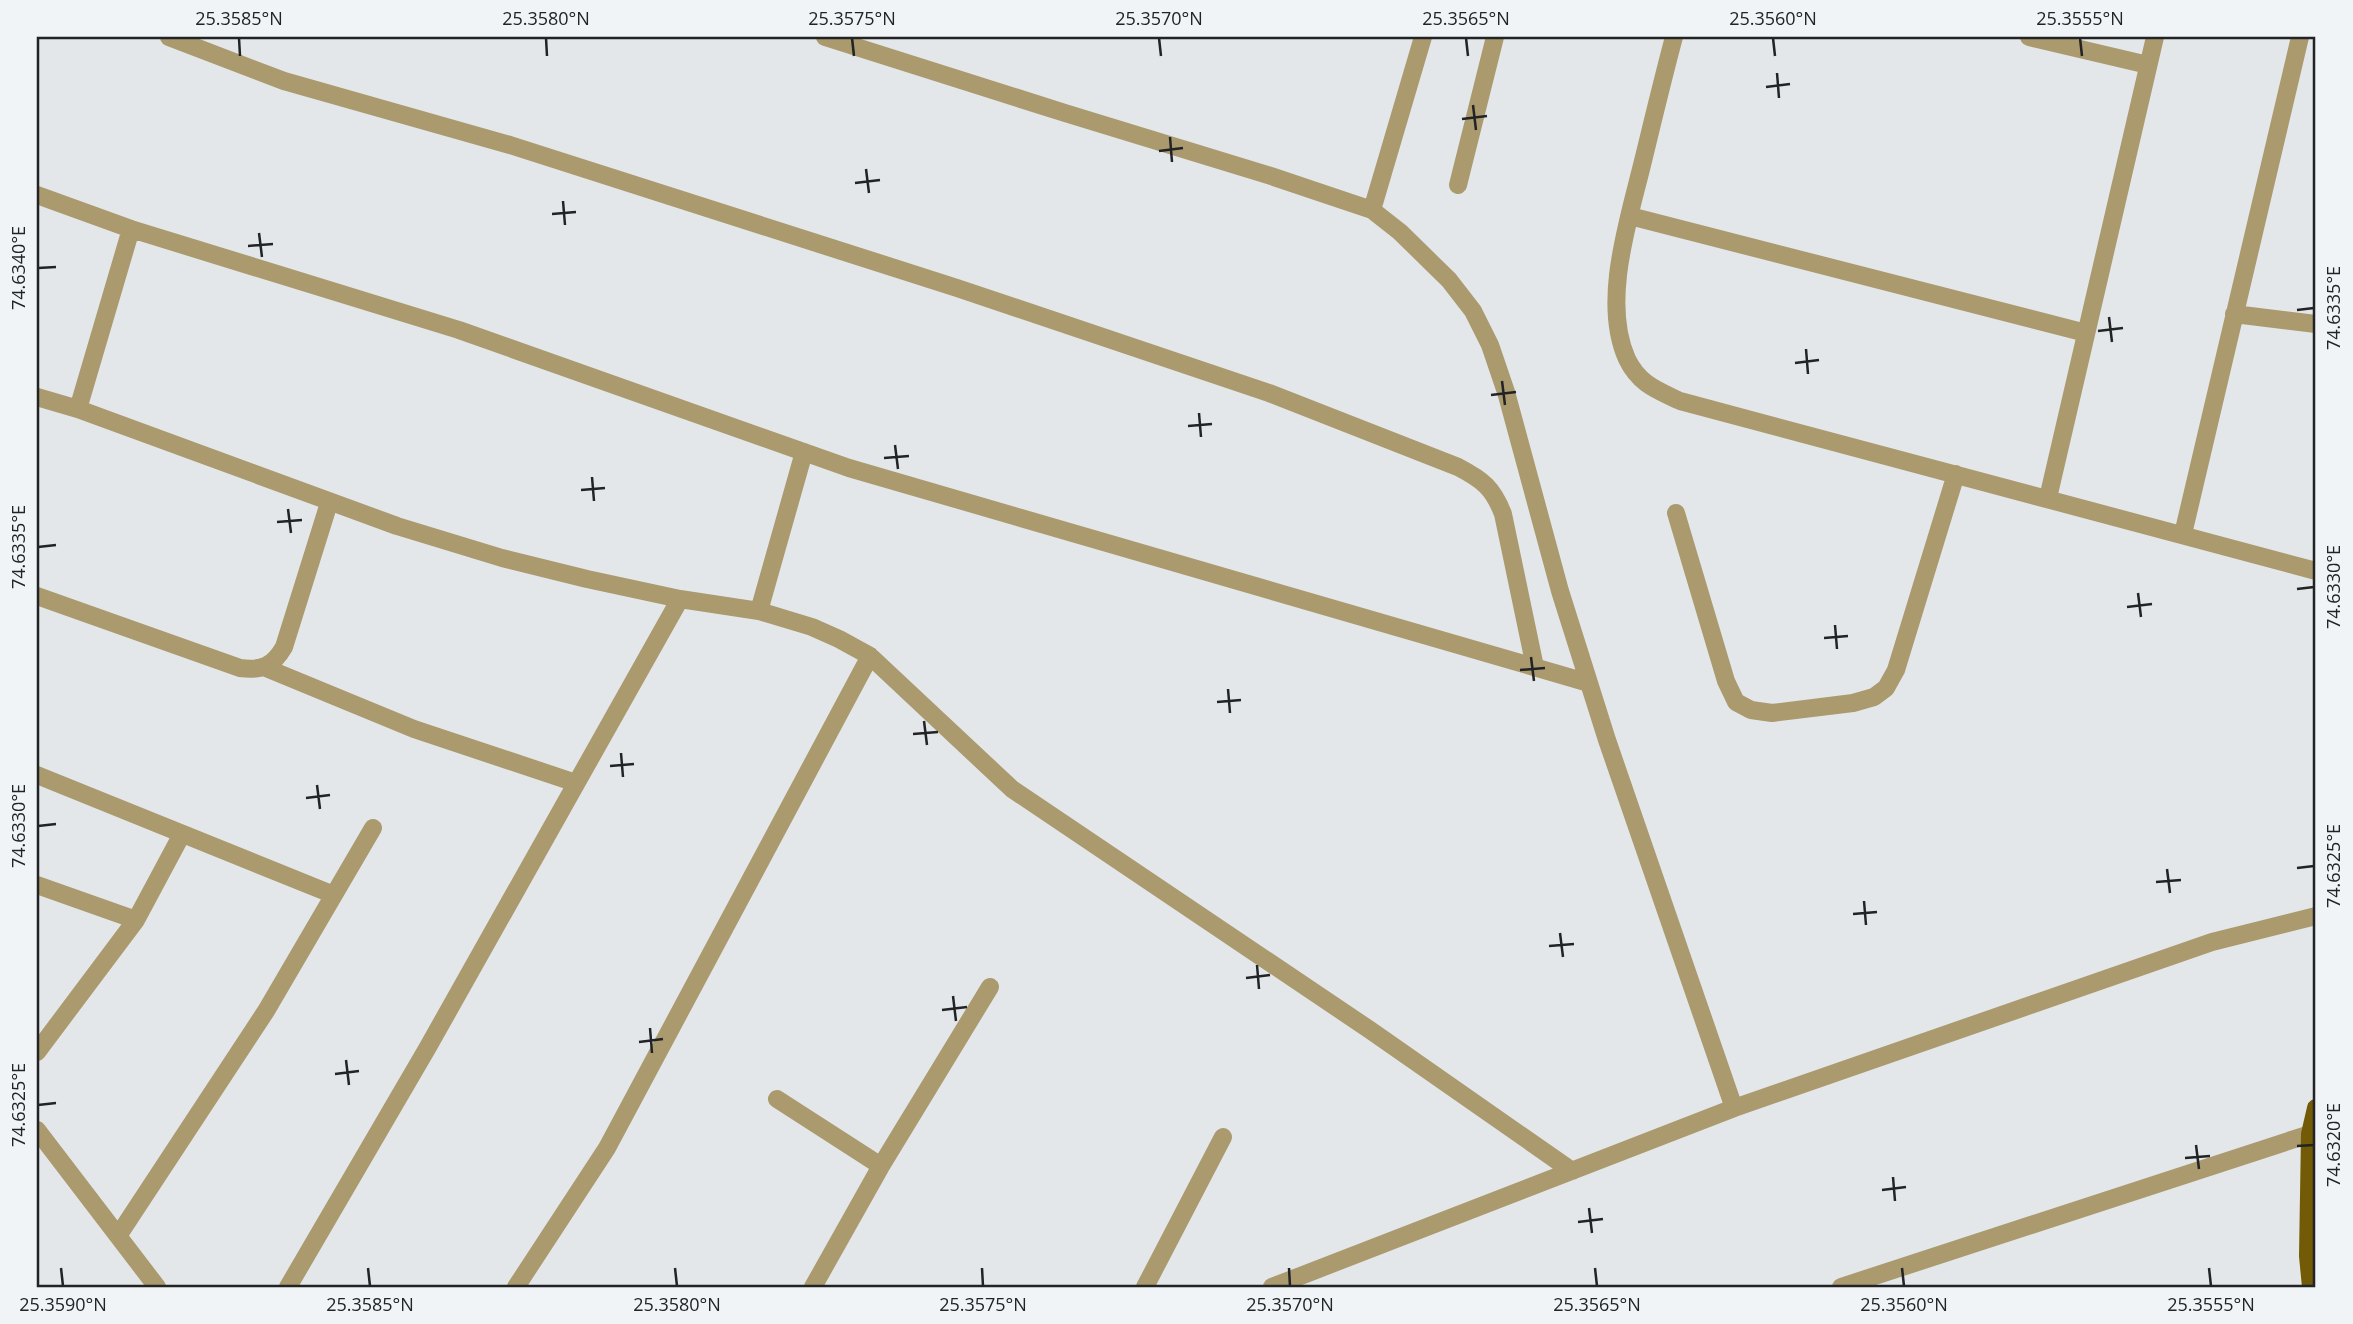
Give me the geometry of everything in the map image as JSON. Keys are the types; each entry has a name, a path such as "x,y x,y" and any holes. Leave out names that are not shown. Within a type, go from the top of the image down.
{"main road":[{"path":"2311,1287 2308,1256 2310,1135 2316,1108"}],"street":[{"path":"169,37 284,81 510,145 957,288 1269,393 1458,467 1479,478 1496,495 1503,514 1535,667"},
{"path":"825,37 1372,210 1400,232 1448,280 1473,311 1490,345 1506,392 1560,591 1589,683 1734,1108"},
{"path":"1372,210 1423,37"},
{"path":"1458,185 1495,37"},
{"path":"1674,37 1617,280 1618,328 1628,360 1644,384 1680,401 2316,570"},
{"path":"2029,37 2148,65"},
{"path":"2048,498 2155,37"},
{"path":"2183,534 2300,37"},
{"path":"37,195 131,229 459,330 849,468 1589,683"},
{"path":"1630,216 2086,333"},
{"path":"78,409 131,229"},
{"path":"2234,314 2316,324"},
{"path":"37,397 78,409 328,503 397,526 502,558 587,579 680,599 759,611 812,627 870,656 1012,789 1370,1030 1572,1171"},
{"path":"759,611 804,452"},
{"path":"1676,513 1726,681 1736,702 1751,710 1772,713 1853,703 1874,697 1885,688 1896,670 1956,474"},
{"path":"266,668 284,647 328,503"},
{"path":"37,596 240,668 266,668 414,729 576,783"},
{"path":"288,1287 435,1035 680,599"},
{"path":"516,1287 607,1148 870,656"},
{"path":"37,775 334,895"},
{"path":"118,1236 266,1011 373,828"},
{"path":"37,1052 136,920 182,834"},
{"path":"37,885 136,920"},
{"path":"1272,1287 1734,1108 2212,942 2316,916"},
{"path":"813,1287 881,1166 990,986"},
{"path":"777,1099 881,1166"},
{"path":"37,1130 157,1287"},
{"path":"1841,1287 2310,1135"},
{"path":"1145,1287 1223,1137"}]}
